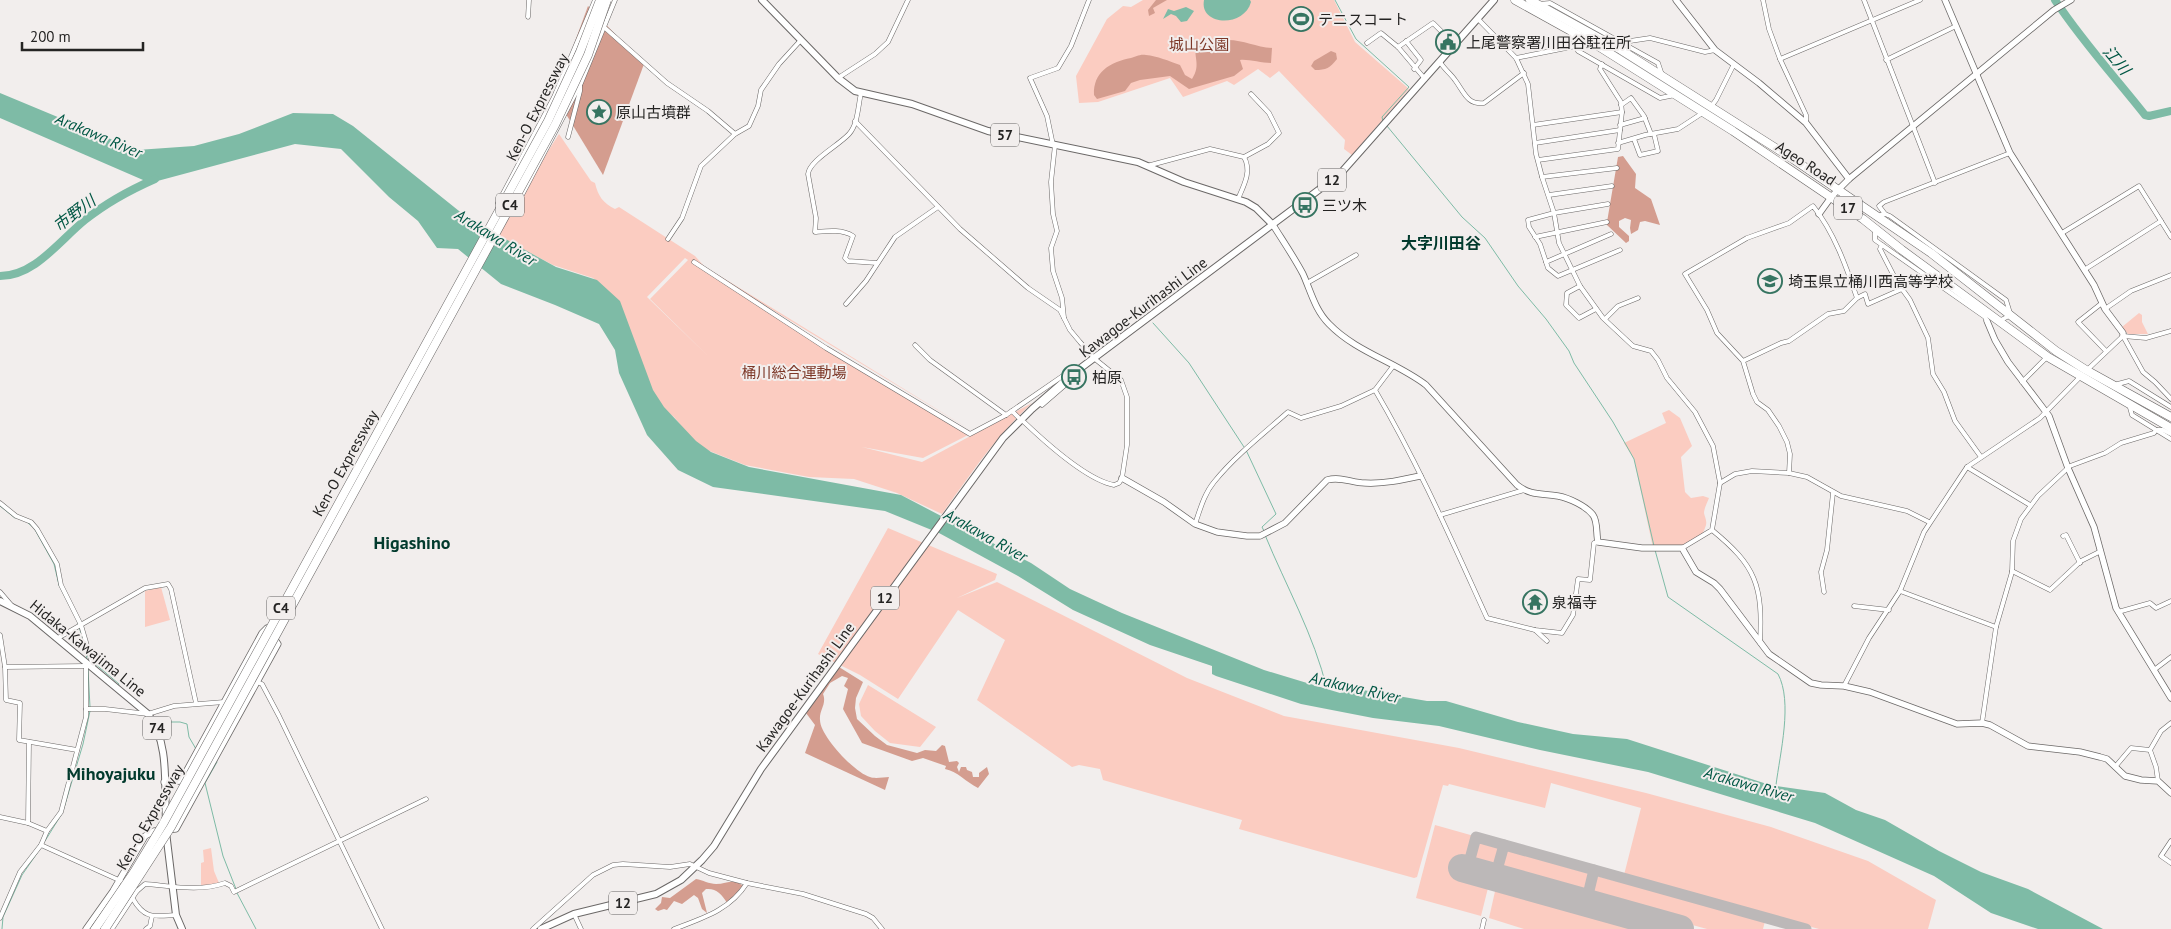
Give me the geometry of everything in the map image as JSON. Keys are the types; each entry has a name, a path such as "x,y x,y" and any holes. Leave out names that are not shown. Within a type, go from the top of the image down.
{"highway":[{"name":"Ken-O Expressway","path":"95,929 164,824 470,265 568,81 600,0"},
{"name":"Ken-O Expressway","path":"105,929 140,877 175,819 555,125 588,55 607,0"},
{"name":"Ageo Road","path":"1516,0 1569,29 1832,196 1998,321 2080,376 2171,428"},
{"name":"Ageo Road","path":"1533,2 1597,36 1711,107 1838,190 1881,215 2056,351 2086,370 2171,417"}],"main road":[{"name":"57","path":"762,0 800,41 849,88 861,93 912,104 988,131 1128,160 1147,166 1184,182 1238,199 1256,208 1272,225"},
{"name":"Kawagoe-Kurihashi Line","path":"541,929 574,914 656,894 673,886 695,868 714,846 761,769 985,461 1012,429 1070,376 1347,168 1494,0"},
{"name":"Hidaka-Kawajima Line","path":"0,601 30,616 58,638 148,714 158,730 164,782 166,830 179,927"}],"street":[{"path":"528,0 528,17"},
{"path":"595,0 554,97 498,203 513,212 580,86 615,0"},
{"path":"838,78 874,54 888,42 908,0"},
{"path":"1064,318 1062,298 1053,271 1051,248 1057,231 1053,214 1051,182 1054,145 1047,116 1030,78 1058,68 1071,46 1089,0"},
{"path":"1676,0 1715,50 1806,123 1849,179"},
{"path":"1763,0 1780,59 1806,115 1806,123"},
{"path":"1864,0 1935,183"},
{"path":"1780,59 1920,0"},
{"path":"1945,0 2010,153 2062,233 2106,309 2123,333 2143,372 2156,382 2171,399"},
{"path":"1819,214 1832,196 1849,179 2054,10 2071,0"},
{"path":"1533,2 1550,2 1627,45 1658,63 1662,76"},
{"path":"590,14 667,83 708,111 735,134"},
{"path":"1375,390 1391,416 1440,515 1487,618 1536,630 1562,633 1573,615 1578,579 1590,580 1594,543 1642,548 1682,548 1712,530 1720,483 1713,446 1695,412 1667,378 1651,351 1633,346 1596,309 1580,286 1564,254 1556,231 1554,212 1538,160 1528,84 1524,73 1516,58 1478,19"},
{"path":"1398,48 1432,23 1455,45"},
{"path":"1886,60 1956,26"},
{"path":"1569,29 1578,50 1660,98 1675,95"},
{"path":"1367,43 1381,33 1398,48 1414,69 1425,79"},
{"path":"1627,45 1630,41 1650,38 1706,52 1715,50"},
{"path":"668,240 682,218 701,166 735,134 749,126 758,106 761,90 779,64 800,41"},
{"path":"1406,41 1421,60 1414,69"},
{"path":"1516,58 1576,46"},
{"path":"1440,62 1456,80 1464,96 1479,104 1484,103 1524,73"},
{"path":"1538,160 1618,149 1621,106 1600,69 1602,64"},
{"path":"1618,143 1678,129 1704,113 1711,107 1734,64"},
{"path":"568,137 580,86"},
{"path":"861,93 855,121 850,133 830,152 809,167 808,174 816,218 815,232 834,231 850,234 852,236 845,258 848,261 877,263"},
{"path":"1147,166 1210,149 1244,156 1268,144 1279,133 1269,113 1251,94"},
{"path":"1621,106 1631,98 1645,118 1653,134 1658,151 1640,155 1634,139"},
{"path":"1533,125 1622,112"},
{"path":"1535,143 1620,127 1645,118"},
{"path":"855,121 875,139 938,207 986,252 1028,288 1060,310 1070,330 1095,359 1121,380 1127,397 1127,445 1122,478 1119,483 1114,485 1098,479 1061,455 1024,422"},
{"path":"525,150 542,158"},
{"path":"1881,215 1880,204 2010,153"},
{"path":"1238,199 1248,172 1244,156"},
{"path":"1542,177 1617,168"},
{"path":"1549,195 1612,186"},
{"path":"2062,233 2136,186 2139,186 2171,237"},
{"path":"1608,204 1554,212 1528,220 1529,226 1548,268 1558,276 1620,250"},
{"path":"1789,473 1790,454 1787,442 1768,410 1757,402 1743,361 1717,333 1707,310 1685,274 1747,238 1788,223 1811,205 1819,214 1844,260 1857,298"},
{"path":"846,304 895,237 938,207"},
{"path":"2084,270 2161,221"},
{"path":"1535,237 1556,231 1607,222"},
{"path":"1272,225 1292,255 1320,313 1335,330 1356,345 1395,364 1426,385 1524,490 1536,495 1558,496 1585,508 1593,516 1598,542"},
{"path":"1875,228 1875,240 1981,314 1987,321 1994,340 2022,382 2047,412 2068,468 2088,510 2118,612 2171,698"},
{"path":"1546,262 1611,234"},
{"path":"1882,245 1880,249 1910,300 1928,338 1933,374 1944,392 1956,421 1981,457"},
{"path":"1307,283 1356,255"},
{"path":"694,262 826,348 970,434 1006,415 1067,373 1072,379 1042,406"},
{"path":"2106,309 2131,291 2171,276"},
{"path":"1580,286 1566,293 1566,305 1579,318 1596,309"},
{"path":"1743,361 1789,341 1828,314 1844,311 1857,298 1865,294 1868,304 1902,289"},
{"path":"1606,319 1618,306 1638,298"},
{"path":"2102,302 2078,322 2106,352"},
{"path":"1998,321 2009,315"},
{"path":"1844,686 1869,638 1900,591 1929,522 1967,467 2047,412 2086,370 2123,336 2146,338 2171,331"},
{"path":"916,345 930,360 1006,415"},
{"path":"2022,382 2046,358"},
{"path":"1196,524 1205,496 1214,482 1288,412 1301,418 1342,406 1375,390 1395,364"},
{"path":"2114,385 2129,381 2171,408 2171,412"},
{"path":"2129,404 2132,415 2171,439"},
{"path":"1012,411 1018,417"},
{"path":"1982,723 1996,627 2012,571 2015,533 2030,505 2068,468 2121,443 2156,430 2163,430 2171,434"},
{"path":"1967,467 2030,505"},
{"path":"1720,483 1735,474 1752,471 1789,473 1807,477 1833,493 1907,512 1929,522"},
{"path":"1122,478 1164,502 1196,524 1217,532 1237,536 1260,536 1285,523 1327,480 1335,478 1364,483 1378,483 1420,476"},
{"path":"1440,515 1524,490"},
{"path":"1824,592 1821,572 1827,550 1833,493"},
{"path":"0,502 16,516 31,522 55,559 61,584 81,625 89,665 86,709 61,812 47,830 41,845 20,872 0,918"},
{"path":"1712,530 1735,549 1756,580 1761,628 1760,643"},
{"path":"2063,536 2066,535 2080,563"},
{"path":"1682,548 1696,572 1714,583 1769,654 1812,683 1844,686 1870,692 1957,724 1982,723 1999,729 2028,746 2080,752 2107,760 2126,776 2141,780 2158,781"},
{"path":"2012,571 2050,590 2080,563 2101,551"},
{"path":"58,638 145,588 168,584 171,589 196,703"},
{"path":"1900,591 1996,627"},
{"path":"0,592 12,606"},
{"path":"2118,612 2150,604 2156,608 2171,600"},
{"path":"1854,606 1889,610"},
{"path":"86,929 120,880 145,836 151,832 176,830 278,644 267,628 262,633 181,781"},
{"path":"1536,630 1547,640"},
{"path":"0,635 5,667 6,700 20,703 19,740 77,750"},
{"path":"2154,670 2171,657"},
{"path":"5,667 89,665"},
{"path":"0,676 5,676"},
{"path":"257,682 262,684 382,929"},
{"path":"86,709 105,709 148,714 174,706 225,702 242,711"},
{"path":"2171,723 2161,731 2150,750 2156,767 2158,781 2171,793"},
{"path":"28,823 29,742"},
{"path":"2115,766 2131,748 2150,750"},
{"path":"197,752 214,761"},
{"path":"164,782 181,781 197,790"},
{"path":"112,929 144,884 183,888 212,888 226,883 231,886 234,892 426,799"},
{"path":"0,817 28,823 47,830"},
{"path":"2171,841 2161,856 2171,863"},
{"path":"41,845 120,880 138,891"},
{"path":"533,929 594,875 613,865 634,864 676,867 690,864 695,868 747,883 803,894 839,904 873,918 882,929"},
{"path":"674,929 721,910 740,894 747,883"},
{"path":"133,898 140,909 152,916 176,914"},
{"path":"574,914 581,929"},
{"path":"146,929 150,926 152,916"},
{"path":"1482,929 1484,920"}],"green space":[{"name":"城山公園","path":"1143,0 1334,0 1355,42 1409,89 1352,155 1344,149 1345,140 1279,71 1270,78 1258,69 1234,85 1227,81 1183,97 1170,78 1098,102 1079,103 1076,76 1107,19 1123,6 1131,7"},
{"path":"1156,0 1167,0 1153,8 1155,13 1149,16 1148,10"},
{"path":"588,6 644,64 603,175 555,96"},
{"path":"1225,40 1272,48 1271,63 1240,60 1243,69 1234,76 1189,89 1170,76 1140,80 1131,83 1125,91 1097,99 1094,95 1096,80 1104,69 1116,62 1141,55 1154,56 1180,65 1185,75 1192,79 1197,64 1197,44 1204,43 1218,46"},
{"path":"1331,51 1336,53 1337,59 1330,66 1325,69 1315,70 1311,66 1314,61"},
{"name":"桶川総合運動場","path":"559,134 591,181 595,183 599,195 604,202 615,209 619,207 695,256 704,266 974,432 723,280 826,348 970,434 923,458 862,447 922,462 1032,403 995,442 942,514 897,493 854,479 809,477 745,465 707,450 692,439 674,417 660,406 649,388 616,299 593,278 553,265 495,234","holes":["685,258 688,260 650,299 708,356 647,297"]},
{"path":"1623,156 1636,174 1635,188 1651,199 1660,225 1645,221 1640,222 1638,230 1631,234 1631,220 1625,218 1619,221 1619,227 1629,236 1629,241 1626,243 1607,225 1618,157"},
{"path":"2139,313 2142,315 2142,322 2148,334 2128,334 2122,327"},
{"path":"1669,410 1680,418 1692,446 1681,457 1685,492 1691,498 1703,496 1709,498 1704,511 1706,525 1703,533 1692,543 1685,546 1653,548 1634,459 1624,443 1666,423 1662,413"},
{"path":"888,528 997,574 995,580 957,598 997,582 1187,678 1284,716 1459,748 1646,793 1771,827 1868,861 1936,900 1928,929 1819,929 1624,875 1641,808 1551,783 1545,808 1449,784 1448,786 1443,785 1417,877 1414,878 1239,829 1242,820 1103,780 1100,769 1079,765 1072,767 977,700 1005,640 958,610 898,699 860,675 818,654"},
{"path":"161,587 170,620 145,627 145,591"},
{"path":"839,667 863,682 856,698 857,719 875,736 887,745 917,753 925,750 936,751 942,745 945,746 949,762 957,761 959,763 957,767 959,772 961,767 966,767 967,770 972,772 973,777 979,777 979,773 987,767 989,774 978,788 954,772 945,769 946,766 923,758 912,761 862,743 843,709 848,689 844,686 848,678 842,676 830,683 823,694 824,701 820,716 822,727 839,753 856,769 872,778 889,777 885,790 805,753 815,725 806,713"},
{"path":"868,685 936,727 920,747 890,743 861,716 859,704"},
{"path":"1435,825 1474,836 1466,861 1462,861 1458,877 1489,884 1481,916 1416,898"},
{"path":"1478,842 1499,847 1493,868 1472,863"},
{"path":"211,848 214,871 219,883 201,886 201,863 204,862 203,850"},
{"path":"1507,850 1590,874 1583,894 1501,870"},
{"path":"1597,876 1765,921 1763,929 1707,929 1591,897"},
{"path":"696,879 716,884 733,881 743,886 727,903 718,892 706,889 702,893 707,913 702,909 698,898 694,895 682,904 674,901 667,910 658,911 655,909 661,903 662,897 670,898"},
{"path":"1496,887 1651,929 1524,929 1489,918"}],"water":[{"path":"1204,0 1250,0 1251,2 1247,10 1240,16 1232,20 1223,20 1215,19 1208,15 1204,9"},
{"path":"1186,7 1194,11 1187,21 1181,22 1176,16 1171,14 1163,19 1168,9 1174,11"},
{"name":"Arakawa River","path":"0,93 137,150 194,146 239,134 293,113 333,114 353,126 469,219 556,267 597,280 620,301 653,390 664,407 696,441 711,452 749,467 901,495 1031,563 1070,589 1122,613 1264,670 1340,693 1351,688 1427,701 1446,701 1518,722 1573,734 1627,739 1770,785 1825,793 1856,810 1885,820 1939,851 1981,872 2028,889 2103,929 2038,929 1991,913 1934,876 1815,823 1648,772 1540,750 1439,726 1373,718 1301,704 1216,676 1212,674 1212,666 1150,645 1073,610 1018,576 939,533 885,511 713,487 678,470 647,435 619,373 615,350 599,324 501,284 458,249 437,248 418,221 389,197 341,149 295,144 150,183 0,118"}],"waterway":[{"path":"1335,0 1356,39 1409,87 1382,117 1383,121"},
{"name":"江川","path":"2055,0 2087,44 2145,115 2149,116 2171,111"},
{"path":"1387,126 1462,217 1485,238 1518,286 1546,319 1569,351 1574,363 1613,422 1634,459 1654,546"},
{"name":"市野川","path":"0,276 13,274 36,264 101,208 118,197 155,179"},
{"path":"1153,323 1189,363 1244,447"},
{"path":"1246,450 1276,514 1262,527 1264,531"},
{"path":"0,506 15,518"},
{"path":"28,523 34,528 54,564 59,585 77,620 83,640"},
{"name":"Arakawa River","path":"1265,535 1315,649 1327,689"},
{"name":"Arakawa River","path":"1655,550 1668,597 1778,674 1785,699 1785,713 1776,785"},
{"path":"85,644 87,660"},
{"path":"93,662 119,684 118,686"},
{"path":"88,669 90,707"},
{"path":"64,808 83,744 90,711"},
{"path":"157,722 180,722 187,724 189,737 196,749"},
{"path":"217,762 205,783 223,856 236,889"},
{"path":"45,841 61,815"},
{"path":"2,929 3,917 22,875 42,846"},
{"path":"237,893 256,929"}],"taxiway":[{"path":"1467,870 1476,837 1806,929"},
{"path":"1495,877 1504,845"},
{"path":"1586,903 1594,870"}],"runway":[{"path":"1462,868 1680,929"}],"place":[{"name":"テニスコート","path":"1301,19"},
{"name":"上尾警察署川田谷駐在所","path":"1448,42"},
{"name":"原山古墳群","path":"599,112"},
{"name":"三ツ木","path":"1305,205"},
{"name":"埼玉県立桶川西高等学校","path":"1770,281"},
{"name":"柏原","path":"1074,377"},
{"name":"泉福寺","path":"1535,602"}],"district":[{"name":"大字川田谷","path":"1441,243"},
{"name":"Higashino","path":"412,542"},
{"name":"Mihoyajuku","path":"111,773"}]}
